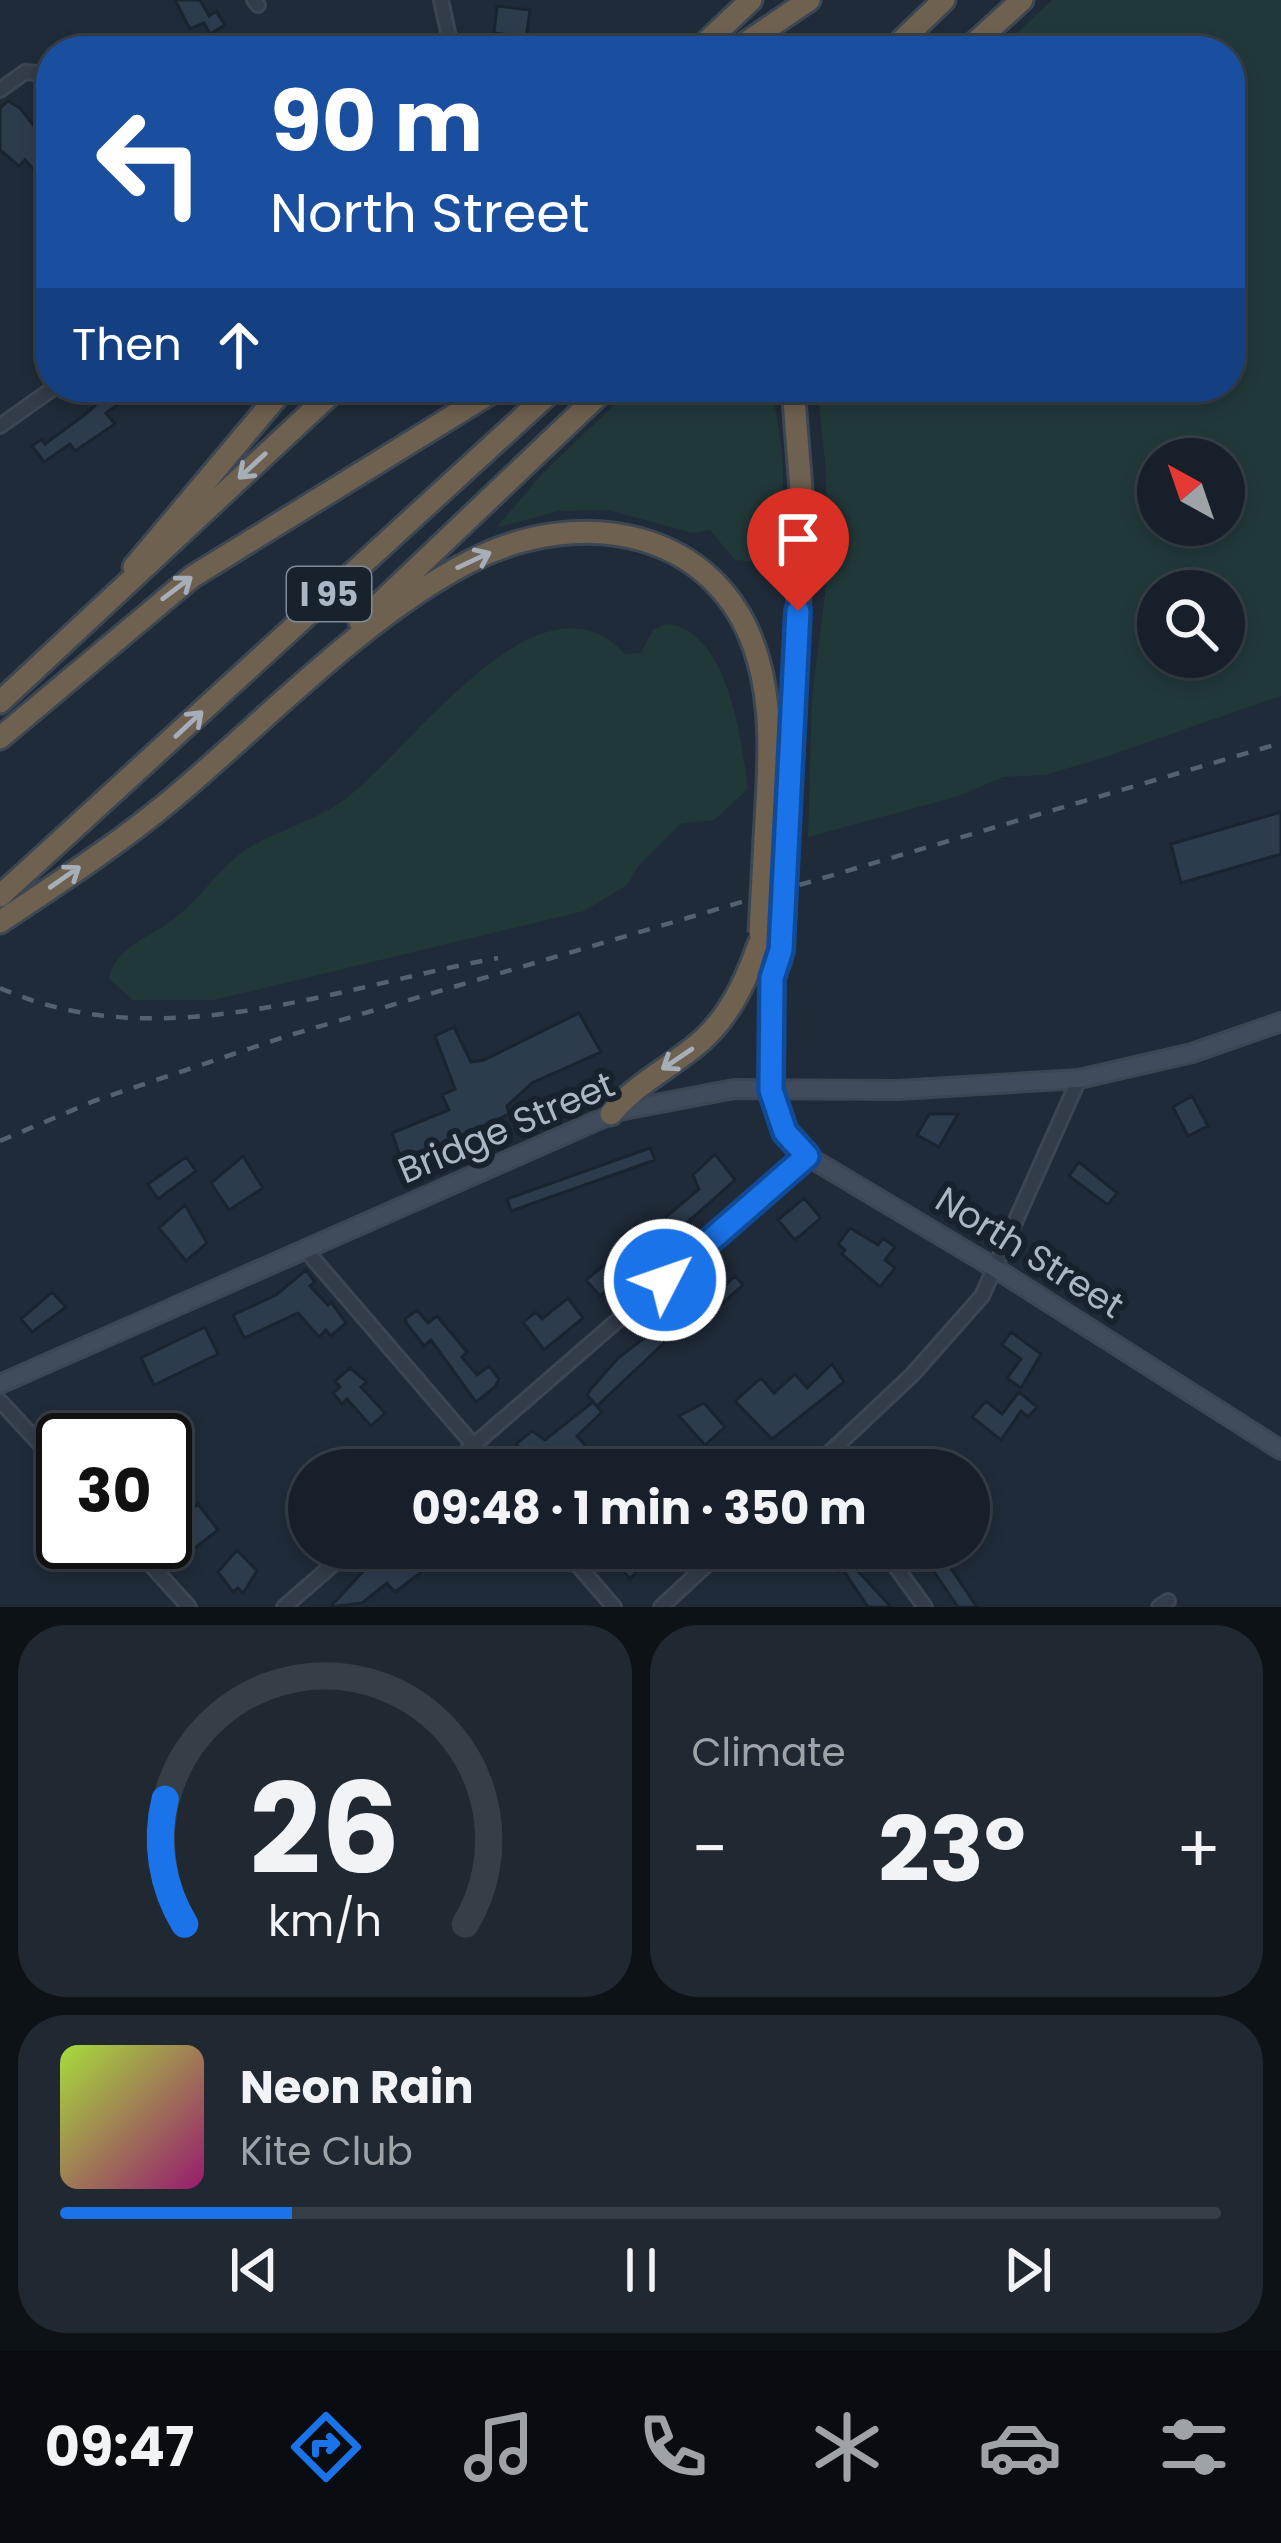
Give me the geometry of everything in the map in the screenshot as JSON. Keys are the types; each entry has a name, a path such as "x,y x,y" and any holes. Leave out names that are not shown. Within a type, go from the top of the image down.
{"highway":[{"path":"713,36 751,0"},
{"path":"756,36 809,0"},
{"path":"887,36 924,0"},
{"path":"907,36 944,0"},
{"path":"982,36 1022,0"},
{"path":"119,594 153,537 272,402"},
{"path":"2,700 322,402"},
{"path":"0,738 192,577 476,402"},
{"name":"I 95","path":"0,896 540,402"},
{"path":"217,760 592,402"},
{"path":"772,978 761,962 760,938 776,837 803,522 794,402"},
{"path":"0,922 130,832 397,608 469,561 558,535 630,534 664,544 702,567 746,625 766,695 782,926 780,960 772,978 771,1090"},
{"path":"611,1114 637,1086 715,1028 741,988 760,938"}],"main road":[{"name":"Bridge Street","path":"0,1384 611,1114 663,1100 771,1090 898,1090 1079,1079 1192,1053 1281,1022"},
{"name":"North Street","path":"771,1090 785,1132 807,1156 993,1267 1281,1450"}],"street":[{"path":"441,0 449,36"},
{"path":"0,90 26,72 36,74"},
{"path":"0,426 36,400"},
{"path":"837,1449 982,1296 1079,1079"},
{"path":"470,1449 807,1156"},
{"path":"304,1248 477,1449"},
{"path":"0,1401 36,1440"},
{"path":"155,1569 189,1607"},
{"path":"284,1607 328,1569"},
{"path":"581,1569 614,1607"},
{"path":"661,1607 702,1569"},
{"path":"897,1569 925,1607"}],"green space":[{"path":"1052,0 1281,0 1281,696 1099,759 1045,775 1003,777 959,796 808,837 812,695 827,580 826,470 819,402 1245,402 1245,36 1014,36"},
{"path":"617,402 774,402 782,454 782,498 757,562 735,560 710,530 693,533 608,510 558,511 496,528 543,473"},
{"path":"665,624 686,630 704,644 717,665 736,717 748,789 714,820 680,824 639,865 627,885 584,911 214,1000 133,1000 109,979 126,951 184,911 237,856 338,804 472,677 512,648 552,631 590,631 625,654 641,653 653,630"}],"building":[{"path":"175,0 200,0 209,16 216,11 225,25 210,34 204,23 190,29"},
{"path":"497,6 530,10 526,36 494,33"},
{"path":"8,101 36,129 36,172 25,160 19,166 0,150 0,108"},
{"path":"99,402 122,402 106,413 115,424 75,451 70,444 44,462 32,446 42,439 45,444"},
{"path":"1281,812 1281,854 1181,883 1171,844"},
{"path":"579,1013 601,1052 532,1083 507,1106 509,1114 433,1149 441,1169 409,1181 392,1133 449,1110 442,1095 455,1089 435,1036 454,1027 471,1062 484,1060"},
{"path":"1192,1096 1208,1126 1188,1136 1173,1107"},
{"path":"929,1114 958,1114 939,1147 917,1135"},
{"path":"650,1148 655,1160 511,1211 507,1199"},
{"path":"715,1154 735,1180 673,1235 661,1221 699,1189 693,1175"},
{"path":"243,1156 263,1188 229,1210 211,1183"},
{"path":"186,1157 196,1171 158,1199 148,1184"},
{"path":"1079,1162 1117,1193 1108,1205 1069,1176"},
{"path":"804,1198 821,1218 795,1240 778,1220"},
{"path":"185,1205 207,1243 186,1261 159,1228"},
{"path":"850,1228 878,1245 883,1238 895,1247 885,1260 895,1268 880,1287 842,1254 845,1250 838,1244"},
{"path":"631,1243 648,1262 639,1270 635,1265 600,1296 586,1280"},
{"path":"306,1270 315,1282 310,1286 328,1305 331,1302 346,1323 331,1336 326,1330 319,1337 298,1313 244,1338 233,1315 276,1295"},
{"path":"709,1276 723,1287 735,1276 743,1285 702,1321 703,1327 689,1334 669,1310"},
{"path":"52,1292 66,1307 32,1332 21,1319"},
{"path":"568,1298 583,1318 544,1350 523,1322 536,1312 542,1319"},
{"path":"417,1310 428,1323 437,1316 467,1352 462,1357 477,1375 489,1366 499,1379 495,1387 476,1402 431,1340 424,1346 407,1324 405,1319"},
{"path":"205,1327 218,1354 154,1385 141,1358"},
{"path":"656,1329 665,1342 597,1406 587,1395 591,1389 618,1358"},
{"path":"1011,1332 1041,1354 1021,1388 1007,1378 1021,1359 1002,1345"},
{"path":"832,1364 844,1382 772,1439 735,1401 761,1378 774,1393 795,1374 807,1388"},
{"path":"350,1368 367,1382 361,1387 385,1413 371,1426 347,1399 342,1404 333,1393 340,1387 335,1381"},
{"path":"1019,1392 1037,1407 1028,1417 1021,1411 1001,1440 972,1417 986,1401 1002,1414"},
{"path":"593,1402 602,1412 577,1436 588,1449 520,1449 516,1444 532,1431 545,1440"},
{"path":"704,1403 725,1427 705,1445 679,1416"},
{"path":"198,1504 218,1530 192,1550 192,1509"},
{"path":"237,1550 257,1571 243,1593 238,1588 233,1592 218,1572"},
{"path":"365,1569 425,1569 395,1592 387,1583 362,1603 330,1607"},
{"path":"843,1569 860,1569 891,1607 868,1607"},
{"path":"932,1569 951,1569 977,1607 958,1607"}],"railway":[{"path":"0,1141 94,1101 287,1036 1281,743"},
{"path":"0,988 60,1008 122,1017 185,1017 312,999 498,958"}],"route":[{"path":"665,1280 807,1156 782,1125 770,1078 772,978 781,950 798,611"}]}
